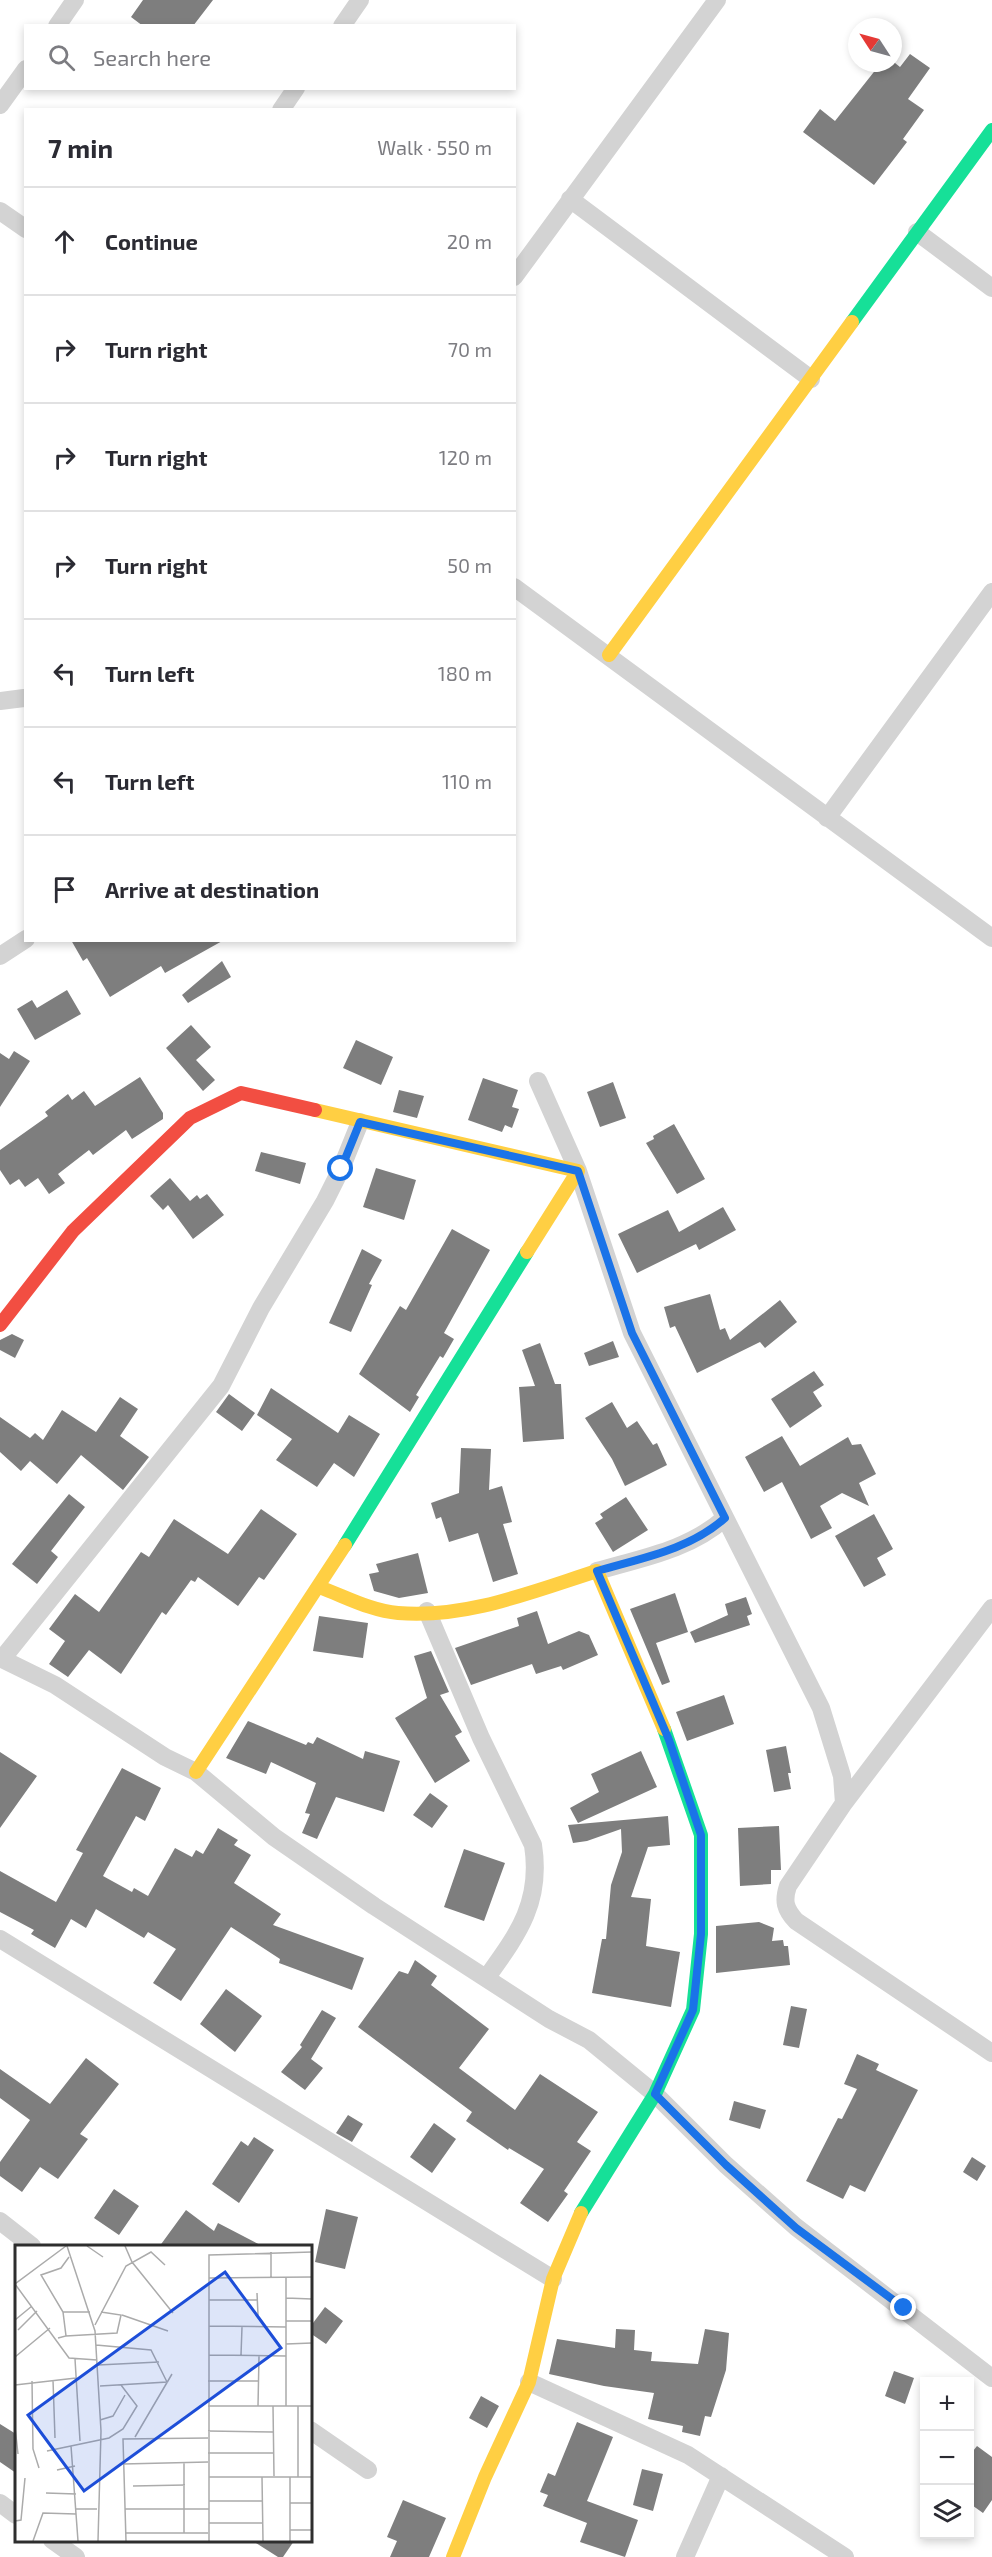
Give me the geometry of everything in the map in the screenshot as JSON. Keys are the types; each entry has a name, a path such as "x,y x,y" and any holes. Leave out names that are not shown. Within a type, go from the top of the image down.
{"street":[{"path":"58,24 75,0"},
{"path":"343,24 360,0"},
{"path":"516,274 717,0"},
{"path":"0,105 24,72"},
{"path":"282,108 295,90"},
{"path":"609,655 992,130"},
{"path":"570,199 811,379"},
{"path":"0,211 24,228"},
{"path":"917,232 992,288"},
{"path":"516,588 992,939"},
{"path":"827,818 992,592"},
{"path":"0,701 24,698"},
{"path":"0,956 24,940"},
{"path":"538,1081 578,1171 632,1333 821,1708 842,1776 844,1803"},
{"path":"0,1325 73,1231 113,1190 190,1118 241,1093 578,1171"},
{"path":"360,1122 336,1179 261,1308 221,1386 1,1659 55,1685 165,1757 196,1772 274,1837 374,1906 549,2019 589,2040 655,2094 726,2165 796,2228 992,2378"},
{"path":"196,1772 319,1587 578,1171"},
{"path":"319,1587 397,1613 453,1609 510,1598 683,1546 712,1529 725,1518"},
{"path":"453,2557 485,2477 529,2382 553,2279 586,2202 605,2179 655,2094 693,2010 701,1934 701,1835 669,1740 597,1571"},
{"path":"992,1608 844,1803 788,1886 784,1899 788,1912 796,1921 992,2054"},
{"path":"427,1611 482,1738 533,1845 535,1861 530,1908 520,1930 487,1977"},
{"path":"0,1939 553,2279"},
{"path":"0,2221 30,2245"},
{"path":"529,2382 688,2455 845,2557"},
{"path":"312,2431 368,2470"},
{"path":"685,2557 721,2476"},
{"path":"0,2504 15,2514"},
{"path":"54,2542 76,2557"}],"building":[{"path":"143,0 213,0 195,24 140,24 131,17"},
{"path":"910,54 930,68 908,99 924,110 903,139 907,142 874,185 803,132 820,109 835,121 874,72 902,72 902,64"},
{"path":"72,942 220,942 165,973 161,966 110,997 87,958 83,961"},
{"path":"222,961 231,977 188,1003 182,995"},
{"path":"67,990 81,1014 35,1040 17,1009 32,1000 37,1008"},
{"path":"191,1025 211,1047 196,1060 215,1080 203,1091 166,1048"},
{"path":"356,1040 393,1057 381,1085 343,1068"},
{"path":"14,1051 30,1061 0,1107 0,1053 9,1059"},
{"path":"140,1077 163,1113 163,1119 132,1139 126,1130 93,1155 89,1150 58,1174 65,1183 49,1194 38,1178 25,1187 19,1179 10,1185 0,1170 0,1150 48,1116 45,1112 68,1094 72,1100 84,1091 95,1106"},
{"path":"483,1078 518,1090 512,1107 519,1109 512,1128 505,1125 502,1132 468,1120"},
{"path":"613,1082 626,1118 600,1127 587,1092"},
{"path":"399,1090 424,1096 417,1118 393,1112"},
{"path":"674,1124 705,1179 677,1194 646,1143 654,1139 653,1136"},
{"path":"261,1152 306,1163 300,1184 255,1171"},
{"path":"376,1168 416,1180 404,1220 363,1207"},
{"path":"170,1178 190,1201 197,1195 200,1199 207,1194 224,1215 193,1239 168,1205 163,1210 150,1196"},
{"path":"723,1207 736,1230 699,1250 696,1244 637,1273 618,1234 668,1210 679,1232"},
{"path":"452,1229 490,1250 444,1333 454,1339 443,1358 440,1356 416,1395 419,1397 410,1412 359,1374 400,1306 406,1310"},
{"path":"362,1249 382,1260 369,1284 372,1285 351,1332 329,1323"},
{"path":"710,1294 720,1330 725,1328 730,1340 780,1300 797,1322 765,1348 760,1342 697,1373 675,1326 670,1328 664,1307"},
{"path":"12,1334 24,1340 15,1358 0,1350 0,1340"},
{"path":"613,1341 619,1357 589,1366 584,1353"},
{"path":"540,1343 555,1384 561,1384 564,1439 523,1442 519,1387 535,1386 522,1350"},
{"path":"814,1371 824,1385 813,1392 822,1406 790,1428 771,1399"},
{"path":"271,1388 338,1433 349,1415 380,1434 354,1477 334,1463 317,1487 276,1460 292,1439 257,1415"},
{"path":"229,1394 255,1413 242,1431 216,1412"},
{"path":"120,1397 138,1409 120,1436 149,1457 123,1490 81,1455 57,1484 30,1461 21,1471 0,1452 0,1417 30,1438 35,1433 43,1440 62,1410 96,1432"},
{"path":"612,1402 627,1428 637,1421 653,1445 657,1443 667,1465 625,1486 612,1459 585,1418"},
{"path":"782,1436 800,1466 848,1437 852,1445 861,1444 876,1474 859,1483 869,1506 842,1493 820,1506 832,1528 811,1539 782,1482 764,1492 745,1457"},
{"path":"461,1448 491,1449 489,1490 502,1486 512,1522 503,1524 518,1574 493,1582 478,1533 449,1542 441,1517 436,1519 431,1503 459,1493"},
{"path":"69,1494 85,1507 51,1551 58,1557 37,1584 12,1564"},
{"path":"626,1497 648,1530 613,1552 595,1523 603,1518 600,1514"},
{"path":"261,1509 297,1534 264,1580 259,1577 238,1606 198,1577 195,1582 191,1580 166,1615 162,1612 121,1674 89,1650 68,1677 49,1664 65,1641 49,1629 75,1594 99,1612 141,1552 149,1557 174,1519 228,1554"},
{"path":"874,1514 893,1549 877,1558 886,1575 864,1587 835,1536"},
{"path":"418,1553 428,1593 399,1598 374,1591 369,1574 379,1572 376,1564"},
{"path":"675,1593 688,1632 656,1643 670,1682 662,1685 630,1609"},
{"path":"746,1597 752,1614 747,1616 750,1625 695,1643 690,1632 728,1615 725,1604"},
{"path":"537,1611 548,1644 579,1631 589,1635 598,1655 563,1670 561,1666 536,1674 532,1664 471,1685 455,1648 519,1626 517,1618"},
{"path":"319,1616 368,1623 363,1658 313,1651"},
{"path":"431,1651 449,1692 440,1695 462,1732 455,1736 470,1761 435,1783 395,1718 427,1698 414,1656"},
{"path":"724,1695 734,1724 687,1741 676,1712"},
{"path":"248,1721 306,1745 308,1742 313,1744 317,1737 363,1759 365,1751 400,1761 384,1812 336,1797 317,1839 302,1833 310,1814 305,1813 316,1783 271,1762 266,1774 226,1758"},
{"path":"786,1746 791,1773 788,1773 791,1789 774,1792 766,1750"},
{"path":"641,1751 657,1787 578,1823 570,1808 599,1792 591,1774"},
{"path":"0,1752 37,1776 0,1828"},
{"path":"122,1768 161,1788 145,1821 136,1816 103,1876 132,1892 134,1888 148,1896 175,1848 192,1857 196,1850 203,1854 218,1828 238,1840 234,1845 251,1855 234,1883 281,1914 273,1925 364,1958 352,1990 279,1963 280,1959 231,1927 181,2001 153,1983 176,1949 148,1932 144,1938 96,1909 86,1928 71,1919 55,1948 31,1934 34,1930 0,1912 0,1871 56,1902 83,1853 76,1850"},
{"path":"430,1793 448,1806 432,1828 413,1815"},
{"path":"668,1816 670,1845 648,1847 631,1897 651,1899 646,1946 680,1952 671,2007 592,1993 602,1939 606,1939 611,1885 622,1852 621,1829 587,1841 573,1843 568,1825"},
{"path":"779,1826 781,1870 771,1870 771,1884 740,1886 738,1828"},
{"path":"464,1849 505,1863 484,1921 444,1907"},
{"path":"759,1922 774,1928 772,1941 783,1940 784,1946 788,1946 790,1965 716,1973 716,1926"},
{"path":"415,1960 437,1976 431,1985 489,2029 459,2068 515,2110 540,2074 598,2112 577,2142 591,2151 564,2191 568,2194 548,2222 520,2203 544,2169 509,2148 508,2150 466,2121 472,2112 358,2027 399,1971 408,1974"},
{"path":"226,1989 262,2016 235,2052 200,2024"},
{"path":"791,2006 807,2009 799,2048 783,2045"},
{"path":"322,2010 336,2018 311,2059 323,2068 305,2090 281,2072 302,2047 300,2045"},
{"path":"857,2054 879,2064 876,2070 918,2090 865,2192 850,2185 843,2199 806,2181 838,2118 842,2119 857,2089 844,2084"},
{"path":"86,2058 119,2084 80,2134 88,2139 58,2179 40,2167 22,2192 0,2176 0,2162 30,2120 0,2098 0,2069 50,2104"},
{"path":"734,2101 766,2110 760,2129 729,2120"},
{"path":"348,2115 363,2124 352,2142 336,2133"},
{"path":"434,2123 456,2139 432,2173 410,2157"},
{"path":"254,2137 274,2150 239,2203 212,2184 241,2141 248,2146"},
{"path":"972,2157 986,2166 977,2181 963,2172"},
{"path":"114,2189 139,2206 119,2235 94,2218"},
{"path":"326,2209 358,2217 345,2269 315,2262"},
{"path":"186,2210 214,2231 218,2223 260,2245 160,2245"},
{"path":"325,2307 343,2321 326,2344 312,2334 312,2324"},
{"path":"616,2329 635,2330 634,2350 652,2352 651,2361 698,2364 705,2329 729,2333 726,2370 711,2417 705,2416 700,2436 682,2432 683,2426 648,2419 654,2393 604,2386 549,2374 557,2339 615,2348"},
{"path":"894,2371 914,2378 905,2404 885,2396"},
{"path":"481,2396 499,2406 487,2428 469,2418"},
{"path":"577,2422 613,2437 587,2501 638,2520 625,2557 580,2542 587,2523 543,2506 548,2495 540,2492 548,2473 555,2476"},
{"path":"0,2424 15,2433 15,2472 0,2462"},
{"path":"977,2446 992,2457 992,2500 983,2513 974,2507 974,2450"},
{"path":"642,2469 663,2474 653,2511 633,2505"},
{"path":"403,2500 446,2518 429,2557 390,2557 397,2541 387,2537"},
{"path":"255,2542 293,2542 283,2557 278,2557"}],"traffic: fast":[{"path":"852,322 992,130"},
{"path":"345,1545 527,1252"},
{"path":"581,2213 655,2094 693,2010 701,1934 701,1835 664,1729"}],"traffic: slow":[{"path":"609,655 852,322"},
{"path":"315,1110 578,1171 527,1252"},
{"path":"196,1772 345,1545"},
{"path":"319,1587 388,1612 423,1614 449,1612 499,1602 597,1571 664,1729"},
{"path":"453,2557 485,2477 529,2382 553,2279 581,2213"}],"traffic: jam":[{"path":"0,1325 73,1231 190,1118 241,1093 315,1110"}],"route":[{"path":"341,1169 360,1122 578,1171 632,1333 725,1518 712,1529 683,1546 597,1571 669,1740 701,1835 701,1934 693,2010 655,2094 726,2165 796,2228 904,2308"}]}
